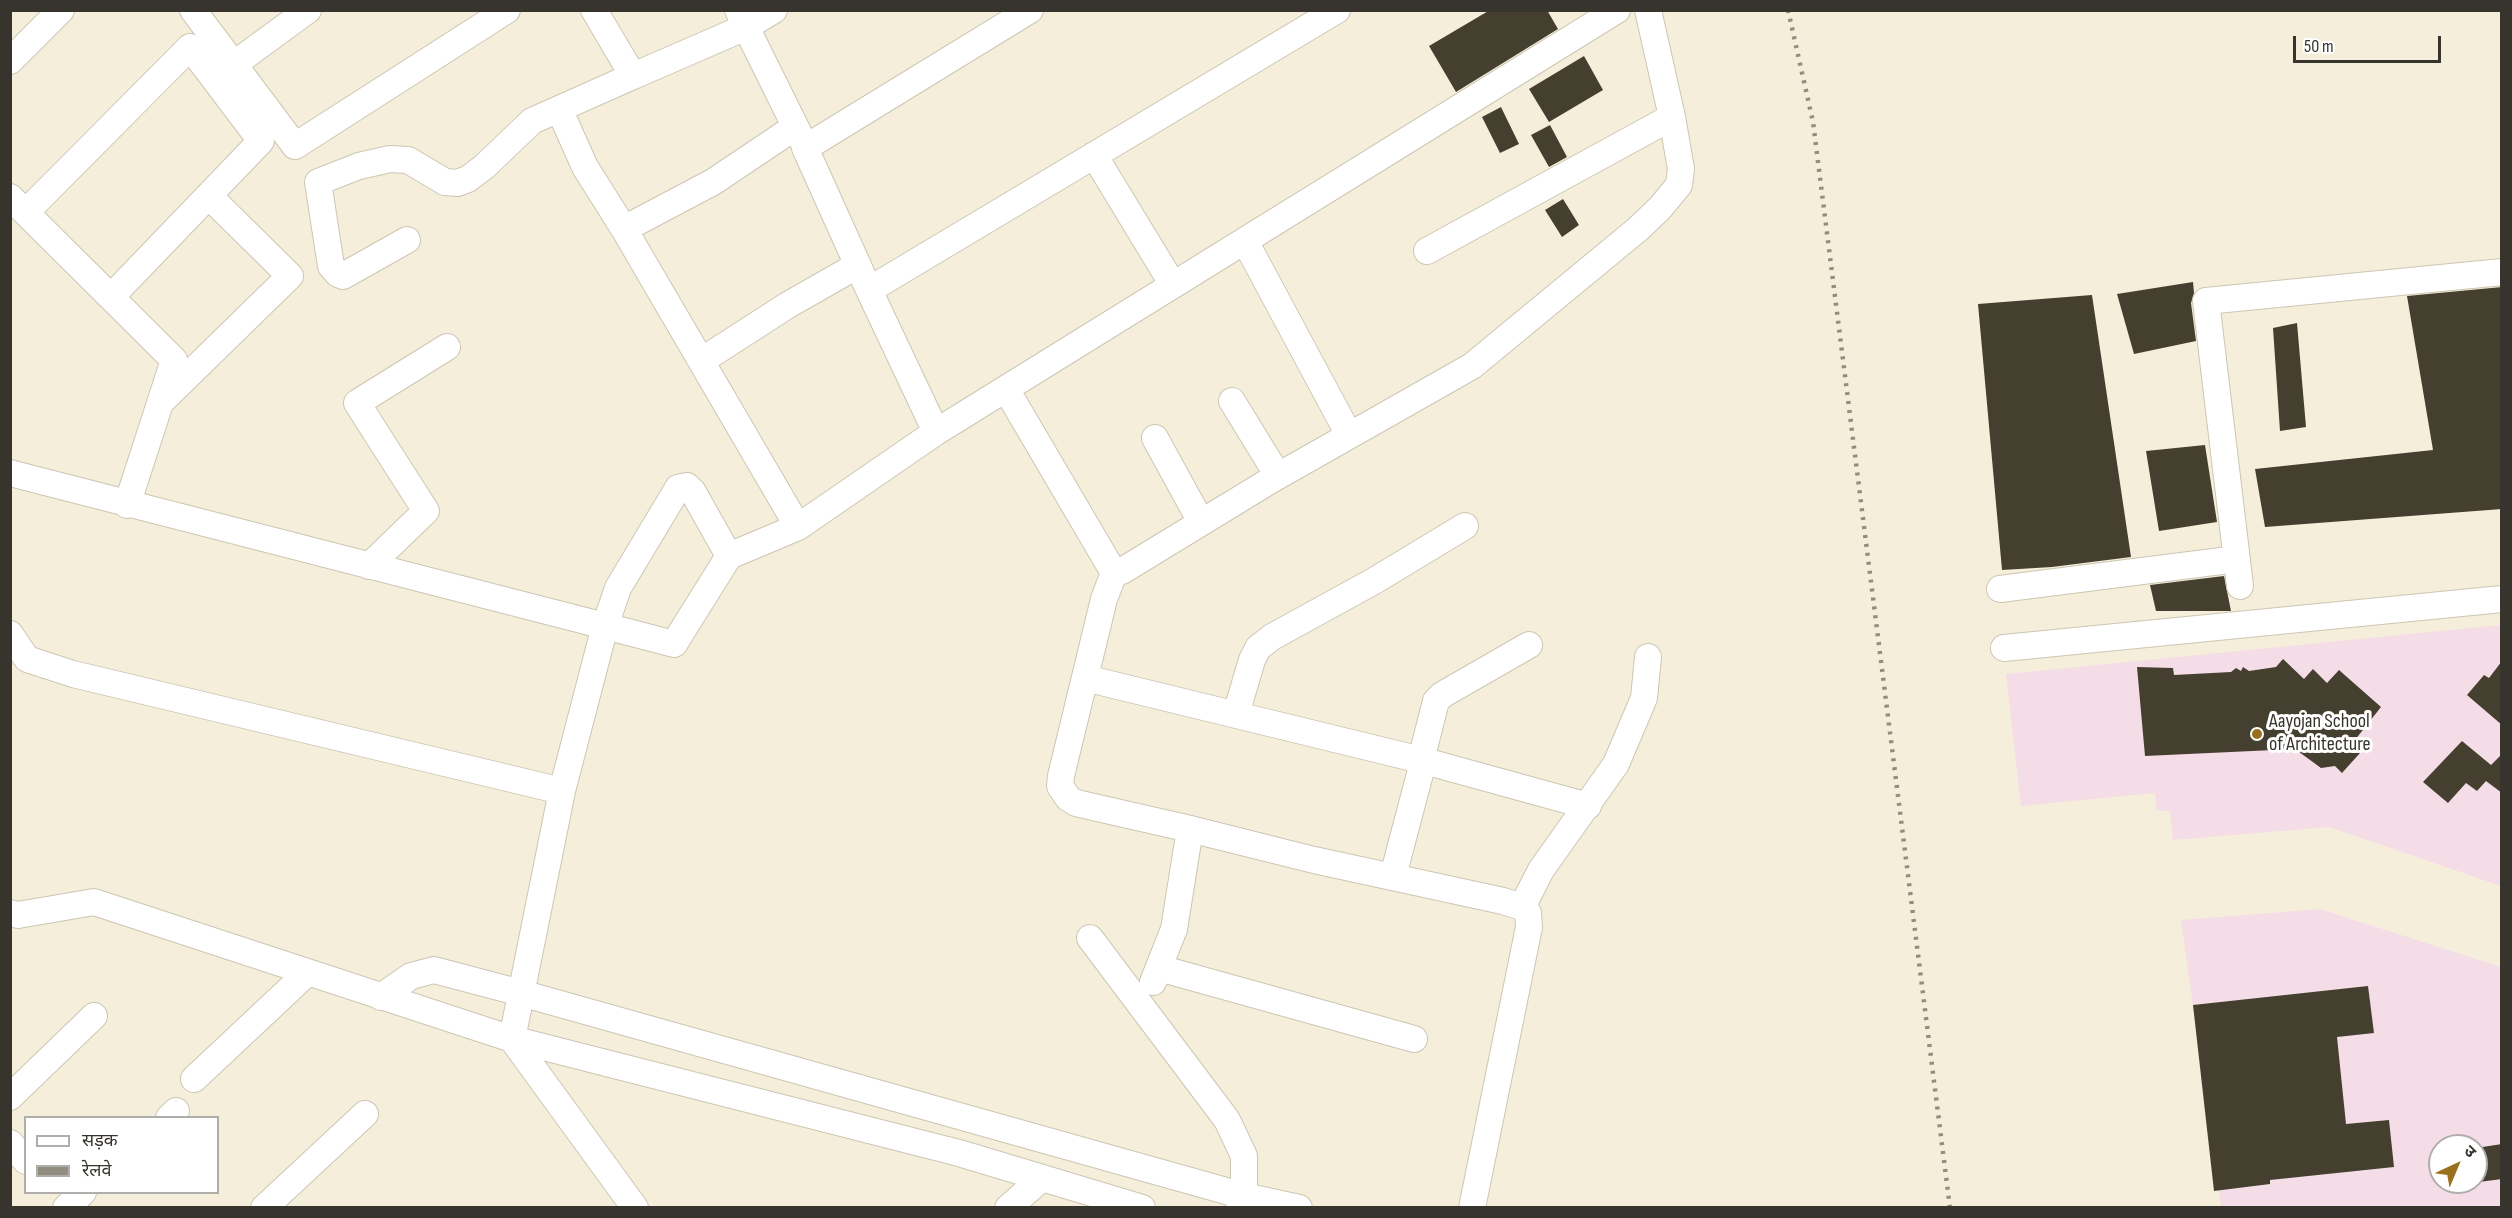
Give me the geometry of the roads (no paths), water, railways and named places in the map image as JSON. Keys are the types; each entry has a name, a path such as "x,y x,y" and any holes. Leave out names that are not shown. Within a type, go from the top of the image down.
{"street":[{"path":"10,61 61,10"},
{"path":"193,10 295,146 507,10"},
{"path":"234,65 308,10"},
{"path":"594,10 599,22 633,76"},
{"path":"407,240 343,276 338,274 331,266 318,182 359,166 390,159 408,160 445,182 457,183 468,179 532,121 560,111 633,76 742,19 774,10"},
{"path":"624,229 800,137 1030,10"},
{"path":"869,290 1337,10"},
{"path":"10,473 127,505 674,644 729,556 798,527 936,432 1617,10"},
{"path":"1114,573 1122,571 1278,476 1472,366 1638,229 1660,208 1676,190 1680,181 1681,169 1648,10"},
{"path":"742,19 800,137 936,432"},
{"path":"111,297 261,141 190,47 18,204 111,297 174,360 127,505"},
{"path":"560,111 585,167 624,229 798,527"},
{"path":"1427,251 1672,117"},
{"path":"1094,155 1173,285"},
{"path":"161,402 290,276 209,196"},
{"path":"1245,241 1349,435"},
{"path":"702,361 788,305 858,265"},
{"path":"2240,586 2206,300 2502,272"},
{"path":"369,566 426,511 357,403 447,346"},
{"path":"1006,389 1114,573"},
{"path":"1232,401 1278,476"},
{"path":"1155,438 1201,522"},
{"path":"635,1208 512,1039 562,791 605,626 618,588 678,488 687,486 693,492 729,556"},
{"path":"1236,714 1252,660 1258,648 1272,637 1374,581 1465,526"},
{"path":"2000,589 2237,559"},
{"path":"1114,573 1104,599 1061,776 1060,786 1064,794 1076,803 1314,861 1393,876 1522,907 1528,913 1529,927 1472,1208"},
{"path":"2004,648 2502,599"},
{"path":"10,634 27,658 73,674 562,791"},
{"path":"1393,876 1421,770 1421,760 1436,700 1528,645"},
{"path":"1522,907 1541,870 1616,764 1644,698 1648,657"},
{"path":"1084,678 1421,760 1588,806"},
{"path":"1190,829 1174,929 1156,975 1414,1039"},
{"path":"13,917 94,902 512,1039 959,1153 1142,1208"},
{"path":"1090,938 1227,1120 1244,1156 1241,1202"},
{"path":"381,997 411,976 434,970 521,993 1241,1202 1299,1208"},
{"path":"194,1079 307,973"},
{"path":"10,1097 94,1016"},
{"path":"264,1208 365,1114"},
{"path":"10,1143 24,1159"},
{"path":"1008,1208 1042,1178"},
{"path":"54,1194 66,1208 81,1194"}],"railway":[{"path":"1788,10 1813,122 1950,1208"}],"place":[{"name":"Aayojan School of Architecture","path":"2257,734"}]}
